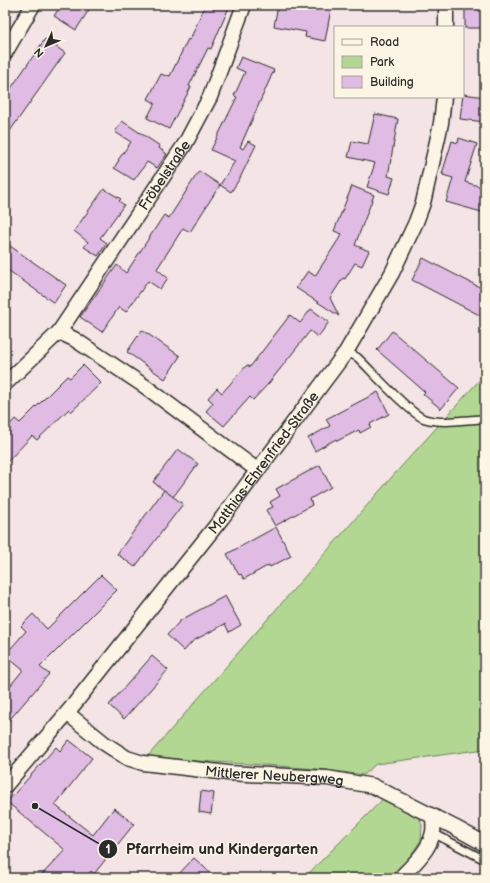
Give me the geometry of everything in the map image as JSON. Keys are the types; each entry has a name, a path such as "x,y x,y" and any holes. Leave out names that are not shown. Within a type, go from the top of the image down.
{"street":[{"path":"5,53 33,5"},
{"name":"Fröbelstraße","path":"7,379 32,359 59,332 185,144 210,98 244,5"},
{"path":"446,5 446,26"},
{"name":"Matthias-Ehrenfried-Straße","path":"5,786 67,712 222,518 346,352 392,273 416,222 423,203 438,137 444,98"},
{"path":"59,332 74,339 146,387 257,470"},
{"name":"Mittlerer Neubergweg","path":"67,712 104,743 127,758 143,764 228,774 327,778 373,786 485,844"},
{"path":"400,878 423,853 430,842 433,833 433,816"}],"lane":[{"path":"346,352 357,357 411,410 424,419 436,421 480,419"},
{"path":"433,833 485,860"}],"green space":[{"path":"485,374 485,749 376,764 364,775 283,766 147,757 391,478"},
{"path":"383,799 407,809 419,817 422,825 421,840 408,859 390,878 304,878"}],"building":[{"path":"61,5 92,5 76,30 54,16"},
{"path":"205,5 230,5 211,49 208,48 189,86 191,87 169,129 147,118 155,103 148,99 161,74 170,76 188,39 190,40"},
{"path":"278,5 304,5 331,9 325,41 305,37 306,32 274,26"},
{"path":"465,5 485,5 485,28 465,28"},
{"path":"45,39 65,53 5,138 5,97"},
{"path":"241,57 274,70 240,147 243,149 248,141 256,145 240,178 231,192 220,185 235,161 211,150 237,97 234,96 245,72 236,68"},
{"path":"464,94 485,97 485,122 460,119"},
{"path":"375,114 398,119 388,176 394,178 389,194 367,187 375,163 348,157 352,141 368,144"},
{"path":"122,121 160,146 159,148 167,154 157,168 147,162 134,180 114,168 131,142 115,132"},
{"path":"459,138 477,144 465,182 485,188 485,213 446,202 453,178 442,174 452,141 458,143"},
{"path":"199,171 220,185 190,232 183,228 157,269 168,278 160,289 148,281 126,312 119,307 102,332 80,317 117,265 126,273 164,215 169,218"},
{"path":"352,186 374,195 355,245 369,251 362,266 355,263 330,298 339,316 296,288 308,271 315,276 342,234 334,231"},
{"path":"104,189 121,199 119,201 124,205 100,238 107,243 98,256 84,247 88,242 74,231"},
{"path":"10,246 66,285 54,303 5,268 5,254"},
{"path":"423,258 485,290 485,318 412,280"},
{"path":"311,309 329,322 318,337 310,331 269,383 253,400 250,397 224,426 206,411 213,403 208,398 217,388 222,393 247,365 250,367 290,315 300,323"},
{"path":"142,330 180,356 165,379 127,352"},
{"path":"392,331 459,388 441,409 423,394 425,392 377,350"},
{"path":"83,365 101,383 71,412 69,409 37,440 32,436 5,464 5,430 15,419 20,423 67,376 70,378"},
{"path":"378,392 389,414 370,424 371,427 360,433 359,430 337,441 336,439 315,451 308,438 330,426 326,419"},
{"path":"178,449 198,464 173,497 153,482"},
{"path":"320,465 331,487 310,499 312,505 275,526 266,510 273,507 270,502 280,496 276,489"},
{"path":"164,490 183,504 135,567 117,554"},
{"path":"276,527 291,556 270,567 269,565 244,579 241,574 239,575 227,554"},
{"path":"101,575 117,590 40,667 49,674 5,725 5,692 23,670 5,655 26,631 21,626 33,614 47,629"},
{"path":"225,596 241,625 229,632 225,624 193,641 184,651 167,635 181,620"},
{"path":"152,656 168,670 124,719 109,705"},
{"path":"69,740 92,758 55,805 93,835 114,808 134,824 94,874 91,871 84,878 39,878 65,850 7,802 56,747 60,751"},
{"path":"201,791 214,793 211,814 199,812"},
{"path":"194,858 216,878 175,878"}],"place":[{"name":"Pfarrheim und Kindergarten","path":"35,806"}]}
